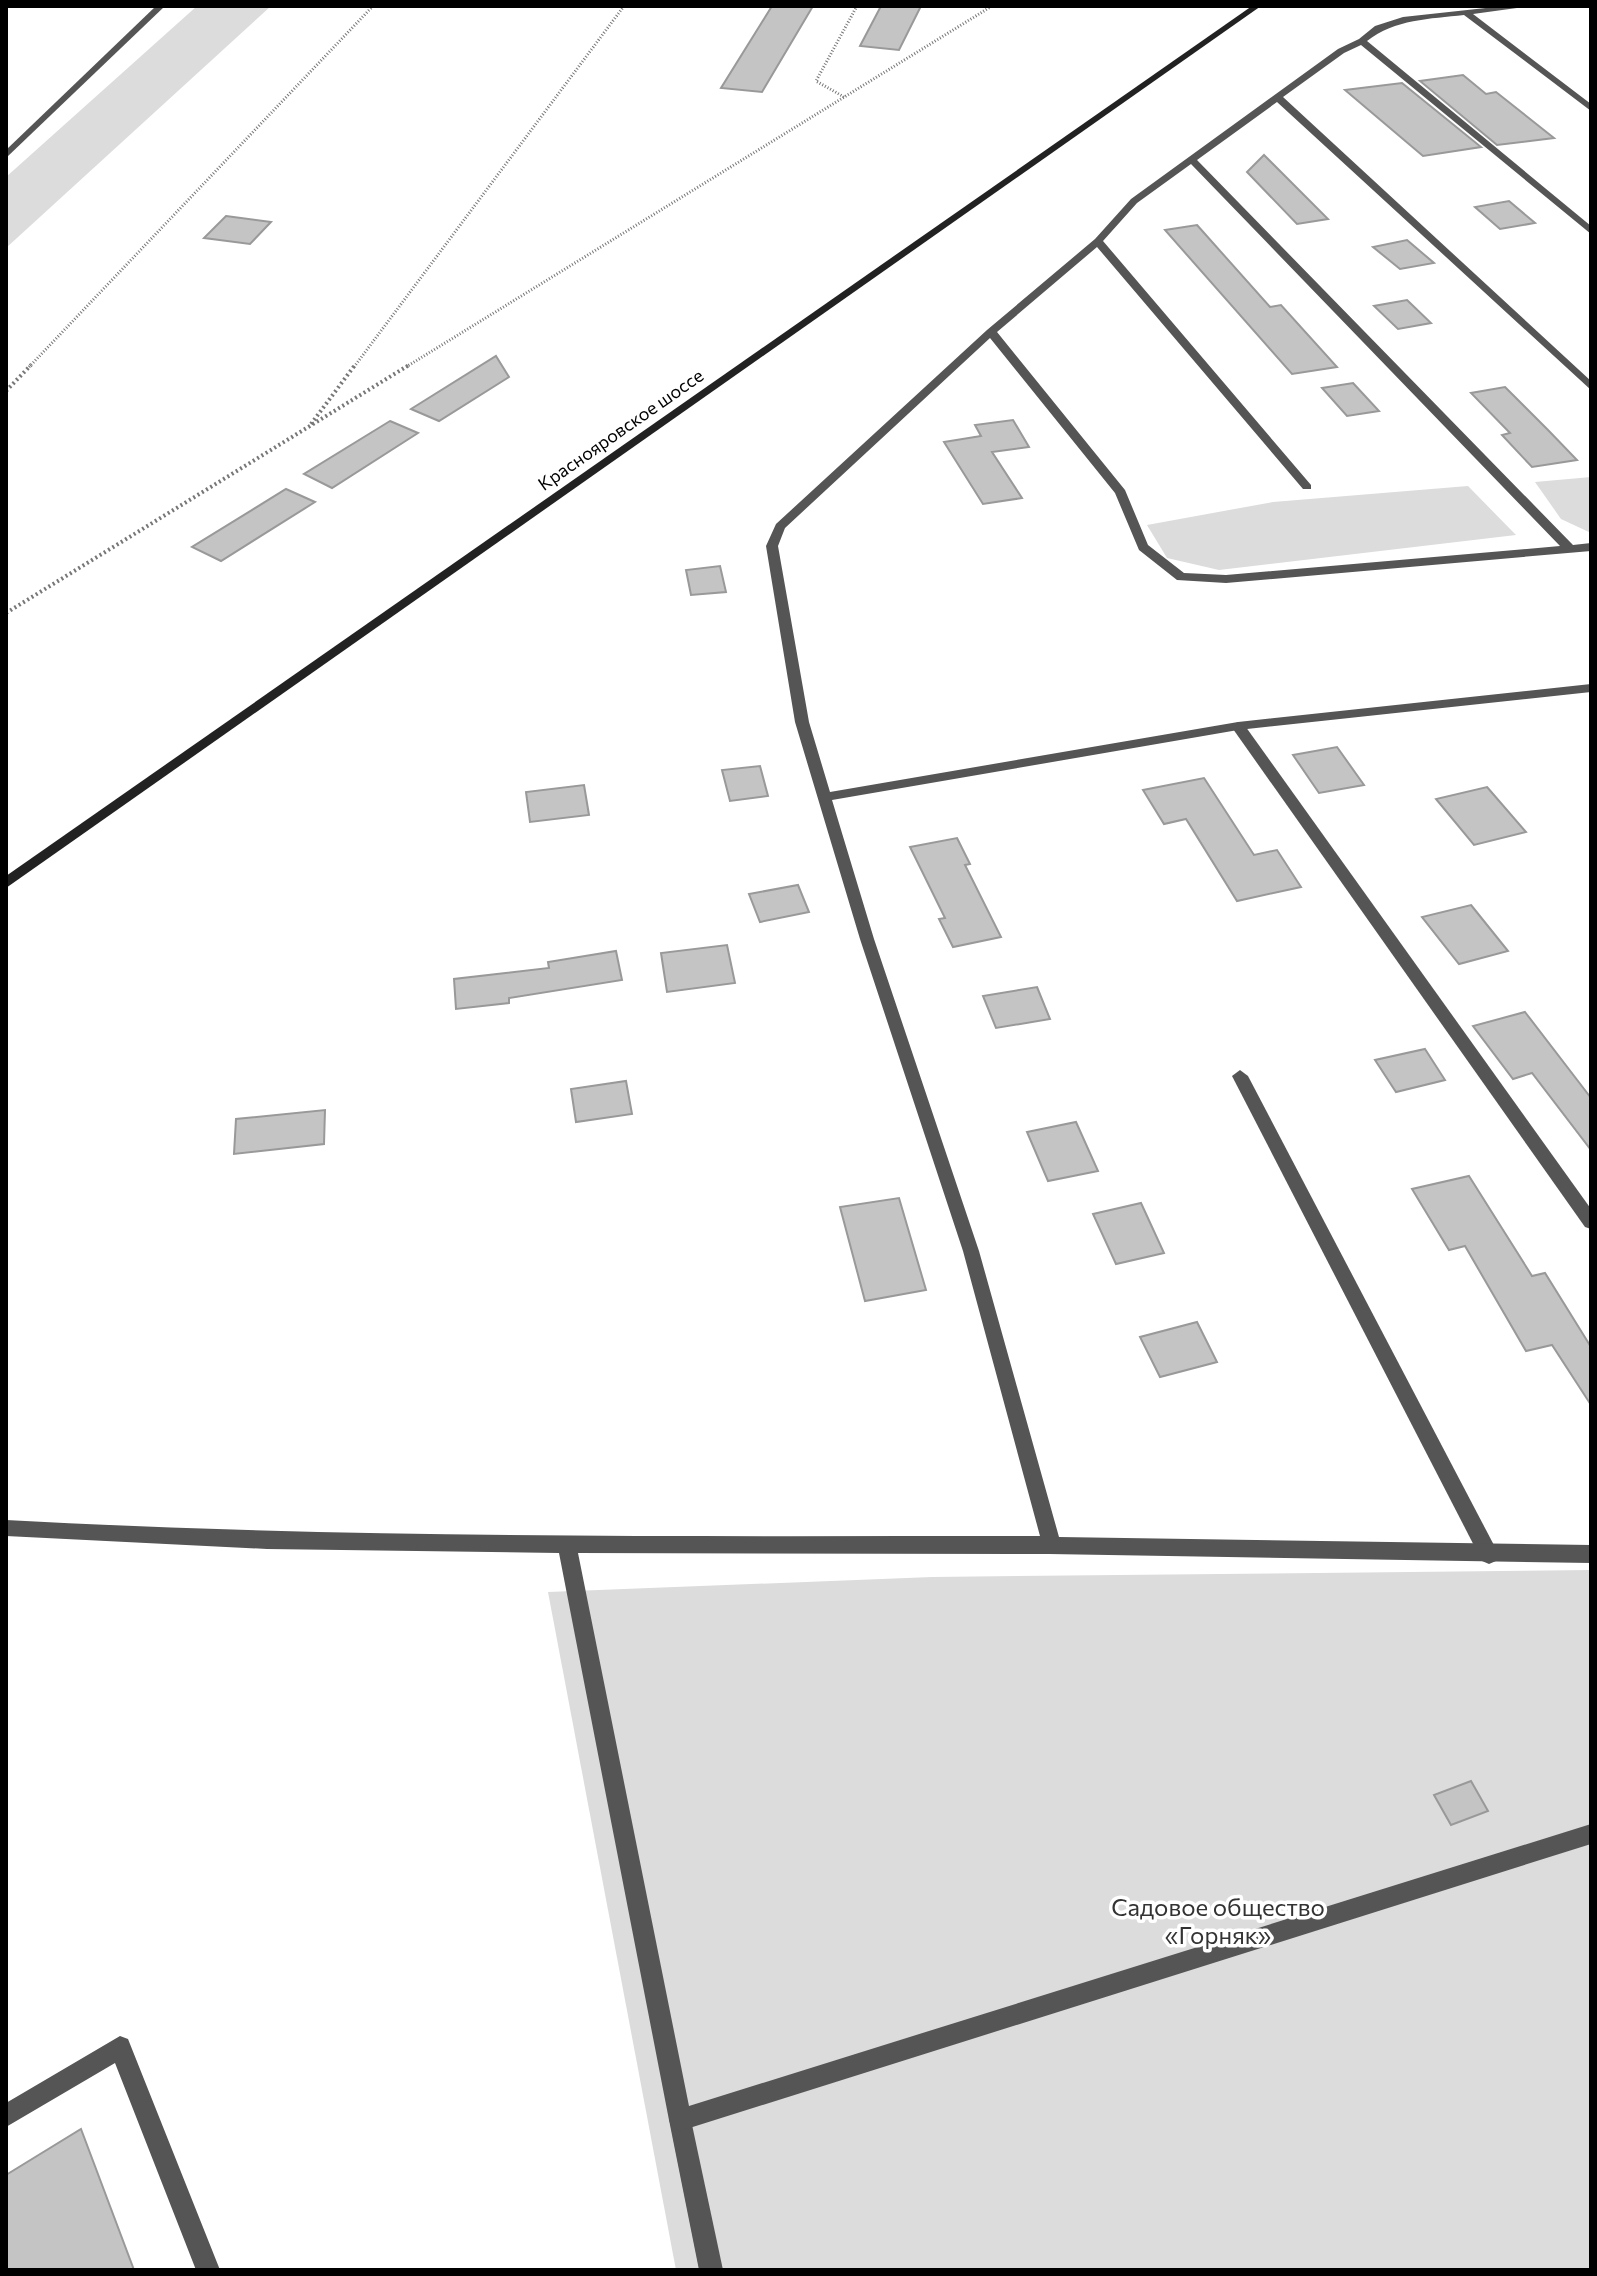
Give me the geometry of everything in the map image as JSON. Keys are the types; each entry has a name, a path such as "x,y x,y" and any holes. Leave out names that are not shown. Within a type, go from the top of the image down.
{"street":[{"path":"6,155 161,6"},
{"name":"Краснояровское шоссе","path":"6,883 1257,6"},
{"path":"1052,1545 971,1251 867,939 802,722 772,546 780,527 991,332 1098,241 1134,201 1341,51 1362,41 1378,28 1406,19 1527,6"},
{"path":"1466,13 1591,108"},
{"path":"1362,41 1591,231"},
{"path":"1277,97 1591,387"},
{"path":"1191,159 1570,549"},
{"path":"1098,241 1307,487"},
{"path":"991,332 1121,492 1143,547 1181,577 1226,579 1591,547"},
{"path":"826,797 1238,726 1591,688"},
{"path":"1238,726 1591,1222"},
{"path":"1240,1076 1489,1555"},
{"path":"6,1528 147,1538 567,1545 1052,1545 1489,1555 1591,1554"},
{"path":"567,1545 711,2270"},
{"path":"680,2120 1591,1834"},
{"path":"6,2116 120,2047 208,2270"}],"path":[{"path":"6,391 373,6"},
{"path":"308,429 624,6"},
{"path":"844,97 816,81 857,6"},
{"path":"6,613 992,6"}],"green space":[{"path":"197,6 271,6 6,248 6,177"},
{"path":"1591,477 1591,533 1561,519 1535,482"},
{"path":"1468,486 1516,535 1219,570 1167,558 1147,525 1273,502"},
{"name":"Садовое общество «Горняк»","path":"1591,1570 1591,2270 676,2270 548,1592 932,1577"}],"building":[{"path":"772,6 813,6 762,92 721,88"},
{"path":"881,6 921,6 899,50 860,46"},
{"path":"1463,75 1486,94 1496,92 1554,138 1497,145 1420,81"},
{"path":"1402,83 1481,147 1423,156 1345,90"},
{"path":"1264,155 1328,219 1297,224 1247,172"},
{"path":"1509,201 1535,223 1500,229 1475,207"},
{"path":"226,216 271,222 250,244 204,238"},
{"path":"1197,225 1270,307 1281,305 1337,367 1292,374 1165,230"},
{"path":"1407,240 1434,263 1400,269 1373,247"},
{"path":"1407,300 1431,323 1398,329 1374,306"},
{"path":"496,356 509,377 439,421 411,409"},
{"path":"1353,383 1379,411 1347,416 1322,388"},
{"path":"1505,387 1577,460 1532,467 1502,435 1510,433 1471,393"},
{"path":"1013,420 1029,447 992,452 1022,498 983,504 944,442 981,436 975,425"},
{"path":"390,421 418,433 332,488 304,474"},
{"path":"286,489 315,502 221,561 192,547"},
{"path":"720,566 726,592 691,595 686,570"},
{"path":"1337,747 1364,785 1319,793 1293,755"},
{"path":"760,766 768,796 730,801 722,770"},
{"path":"1204,778 1254,855 1277,850 1301,887 1237,901 1186,819 1164,824 1143,790"},
{"path":"584,785 589,815 530,822 526,792"},
{"path":"1487,787 1526,832 1474,845 1436,799"},
{"path":"957,838 970,864 965,865 1001,937 953,947 939,919 945,918 910,847"},
{"path":"798,885 809,912 760,922 749,894"},
{"path":"1471,905 1508,951 1459,964 1422,917"},
{"path":"727,945 735,983 667,992 661,953"},
{"path":"616,951 622,980 509,998 509,1003 456,1009 454,979 549,968 548,962"},
{"path":"1037,987 1050,1019 996,1028 983,996"},
{"path":"1525,1012 1591,1098 1591,1150 1532,1073 1513,1079 1473,1026"},
{"path":"1425,1049 1445,1080 1396,1092 1375,1060"},
{"path":"626,1081 632,1114 576,1122 571,1089"},
{"path":"325,1110 324,1144 234,1154 236,1119"},
{"path":"1076,1122 1098,1171 1048,1181 1027,1132"},
{"path":"1469,1176 1532,1276 1545,1273 1591,1347 1591,1405 1552,1345 1526,1351 1465,1246 1449,1250 1412,1189"},
{"path":"899,1198 926,1290 865,1301 840,1207"},
{"path":"1141,1203 1164,1253 1116,1264 1093,1214"},
{"path":"1197,1322 1217,1362 1160,1377 1140,1337"},
{"path":"1471,1781 1488,1811 1451,1825 1434,1795"},
{"path":"81,2129 134,2270 6,2270 6,2175"}]}
